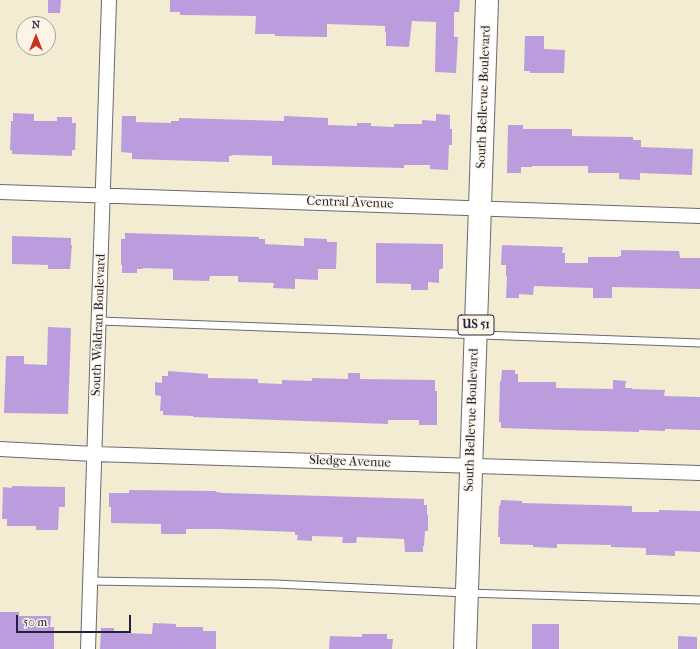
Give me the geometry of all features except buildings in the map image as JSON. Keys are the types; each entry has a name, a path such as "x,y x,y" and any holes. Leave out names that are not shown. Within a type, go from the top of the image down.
{"main road":[{"name":"South Bellevue Boulevard","path":"465,649 487,0"}],"street":[{"name":"South Waldran Boulevard","path":"88,649 104,195 109,0"},
{"name":"Central Avenue","path":"0,192 700,216"},
{"name":"Sledge Avenue","path":"0,450 700,473"}],"lane":[{"path":"99,321 700,343"},
{"path":"90,580 276,584 466,593 700,600"}]}
